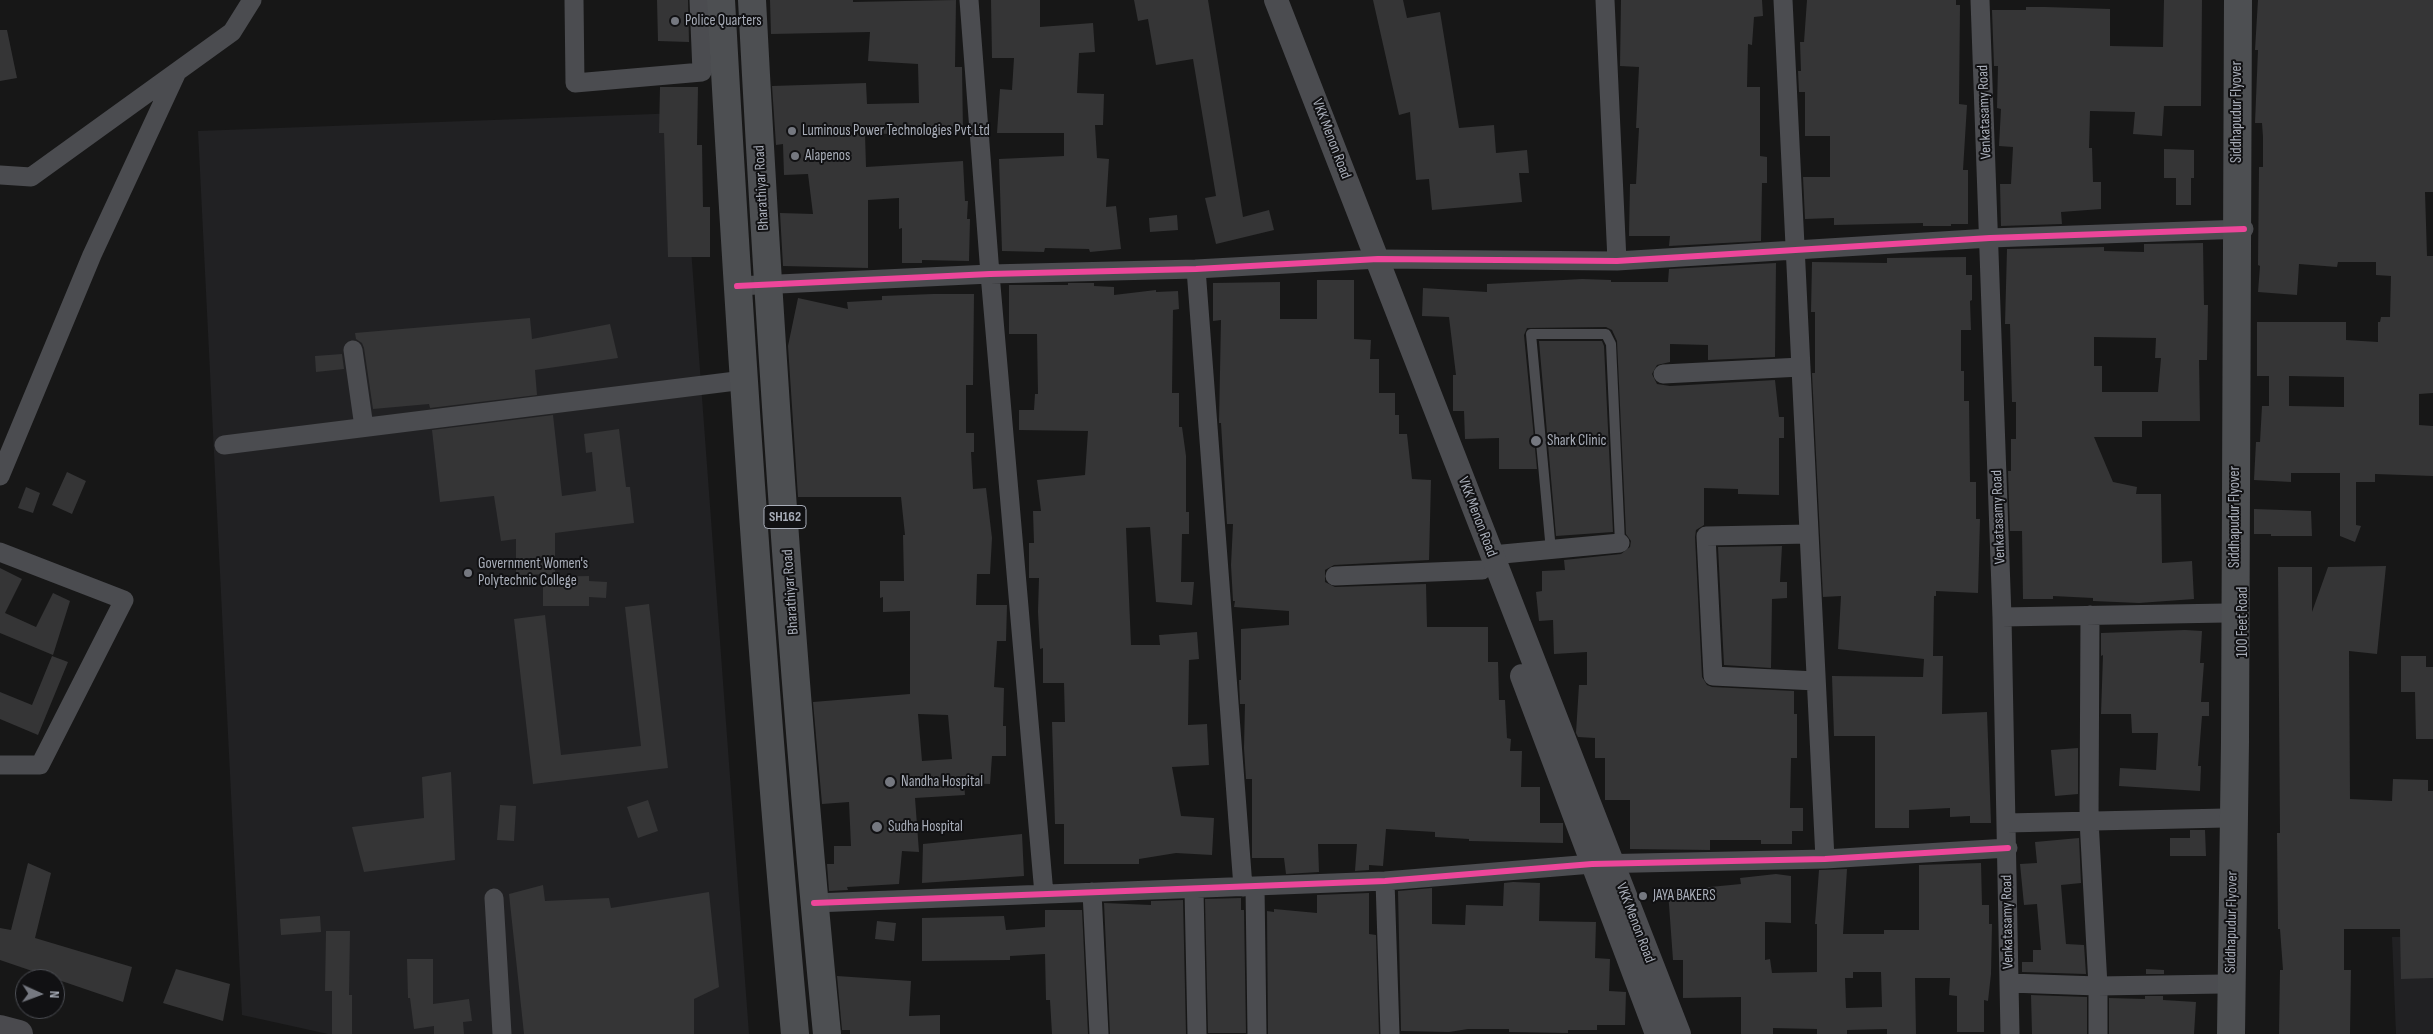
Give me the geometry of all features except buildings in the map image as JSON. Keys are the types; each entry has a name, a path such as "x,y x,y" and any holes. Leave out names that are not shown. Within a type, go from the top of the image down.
{"main road":[{"name":"Bharathiyar Road","path":"721,0 737,286 795,1034"},
{"name":"Bharathiyar Road","path":"752,0 767,285 814,903 827,1034"},
{"name":"100 Feet Road","path":"2229,0 2236,229 2240,1034"},
{"name":"Siddhapudur Flyover","path":"2231,1034 2235,742 2238,0"},
{"name":"100 Feet Road","path":"2222,1034 2226,614 2236,229 2247,0"},
{"path":"0,1029 19,1034"}],"street":[{"path":"0,175 31,177 232,32 252,0"},
{"path":"574,0 575,83 702,72 699,0"},
{"path":"969,0 990,274 1044,894"},
{"name":"VKK Menon Road","path":"1261,0 1369,259 1668,1033"},
{"name":"VKK Menon Road","path":"1276,0 1369,259"},
{"path":"1605,0 1618,261"},
{"path":"1783,0 1825,859"},
{"name":"Venkatasamy Road","path":"1980,0 1990,238 2002,617 2008,848 2010,1034"},
{"path":"0,476 92,255 177,72"},
{"path":"737,286 990,274 1196,269 1369,259 1618,261 1990,238 2236,229"},
{"path":"1196,269 1249,887 1257,1034"},
{"path":"353,350 364,427"},
{"path":"1664,374 1801,367"},
{"path":"224,445 744,380"},
{"path":"1809,534 1706,536 1713,676 1816,681"},
{"path":"1335,576 1487,562 1551,551 1620,543"},
{"path":"0,552 124,600 40,766 0,765"},
{"path":"2002,617 2226,614"},
{"path":"2090,615 2089,820 2098,986 2098,1034"},
{"path":"2007,823 2225,818"},
{"path":"814,903 1385,882 1602,864 1825,859 2008,848"},
{"path":"1385,882 1390,1034"},
{"path":"1194,890 1197,1034"},
{"path":"1092,892 1099,1034"},
{"path":"494,898 502,1034"},
{"path":"2009,983 2098,986 2223,984"}],"lane":[{"path":"1551,551 1531,334 1606,334 1611,344 1620,543"}],"shaded area":[{"name":"Government Women's Polytechnic College","path":"681,113 749,1034 328,1034 242,1015 198,131"},
{"path":"2392,937 2433,937 2433,1034 2396,1034"}],"cycle path":[{"path":"737,286 990,274 1196,269 1378,259 1617,261 1990,238 2244,229"},
{"path":"814,903 1385,881 1592,864 1825,859 2008,848"}],"place":[{"name":"Police Quarters","path":"675,21"},
{"name":"Luminous Power Technologies Pvt Ltd","path":"792,131"},
{"name":"Alapenos","path":"795,156"},
{"name":"Shark Clinic","path":"1536,441"},
{"name":"Government Women's Polytechnic College","path":"468,573"},
{"name":"Nandha Hospital","path":"890,782"},
{"name":"Sudha Hospital","path":"877,827"},
{"name":"JAYA BAKERS","path":"1643,896"}]}
